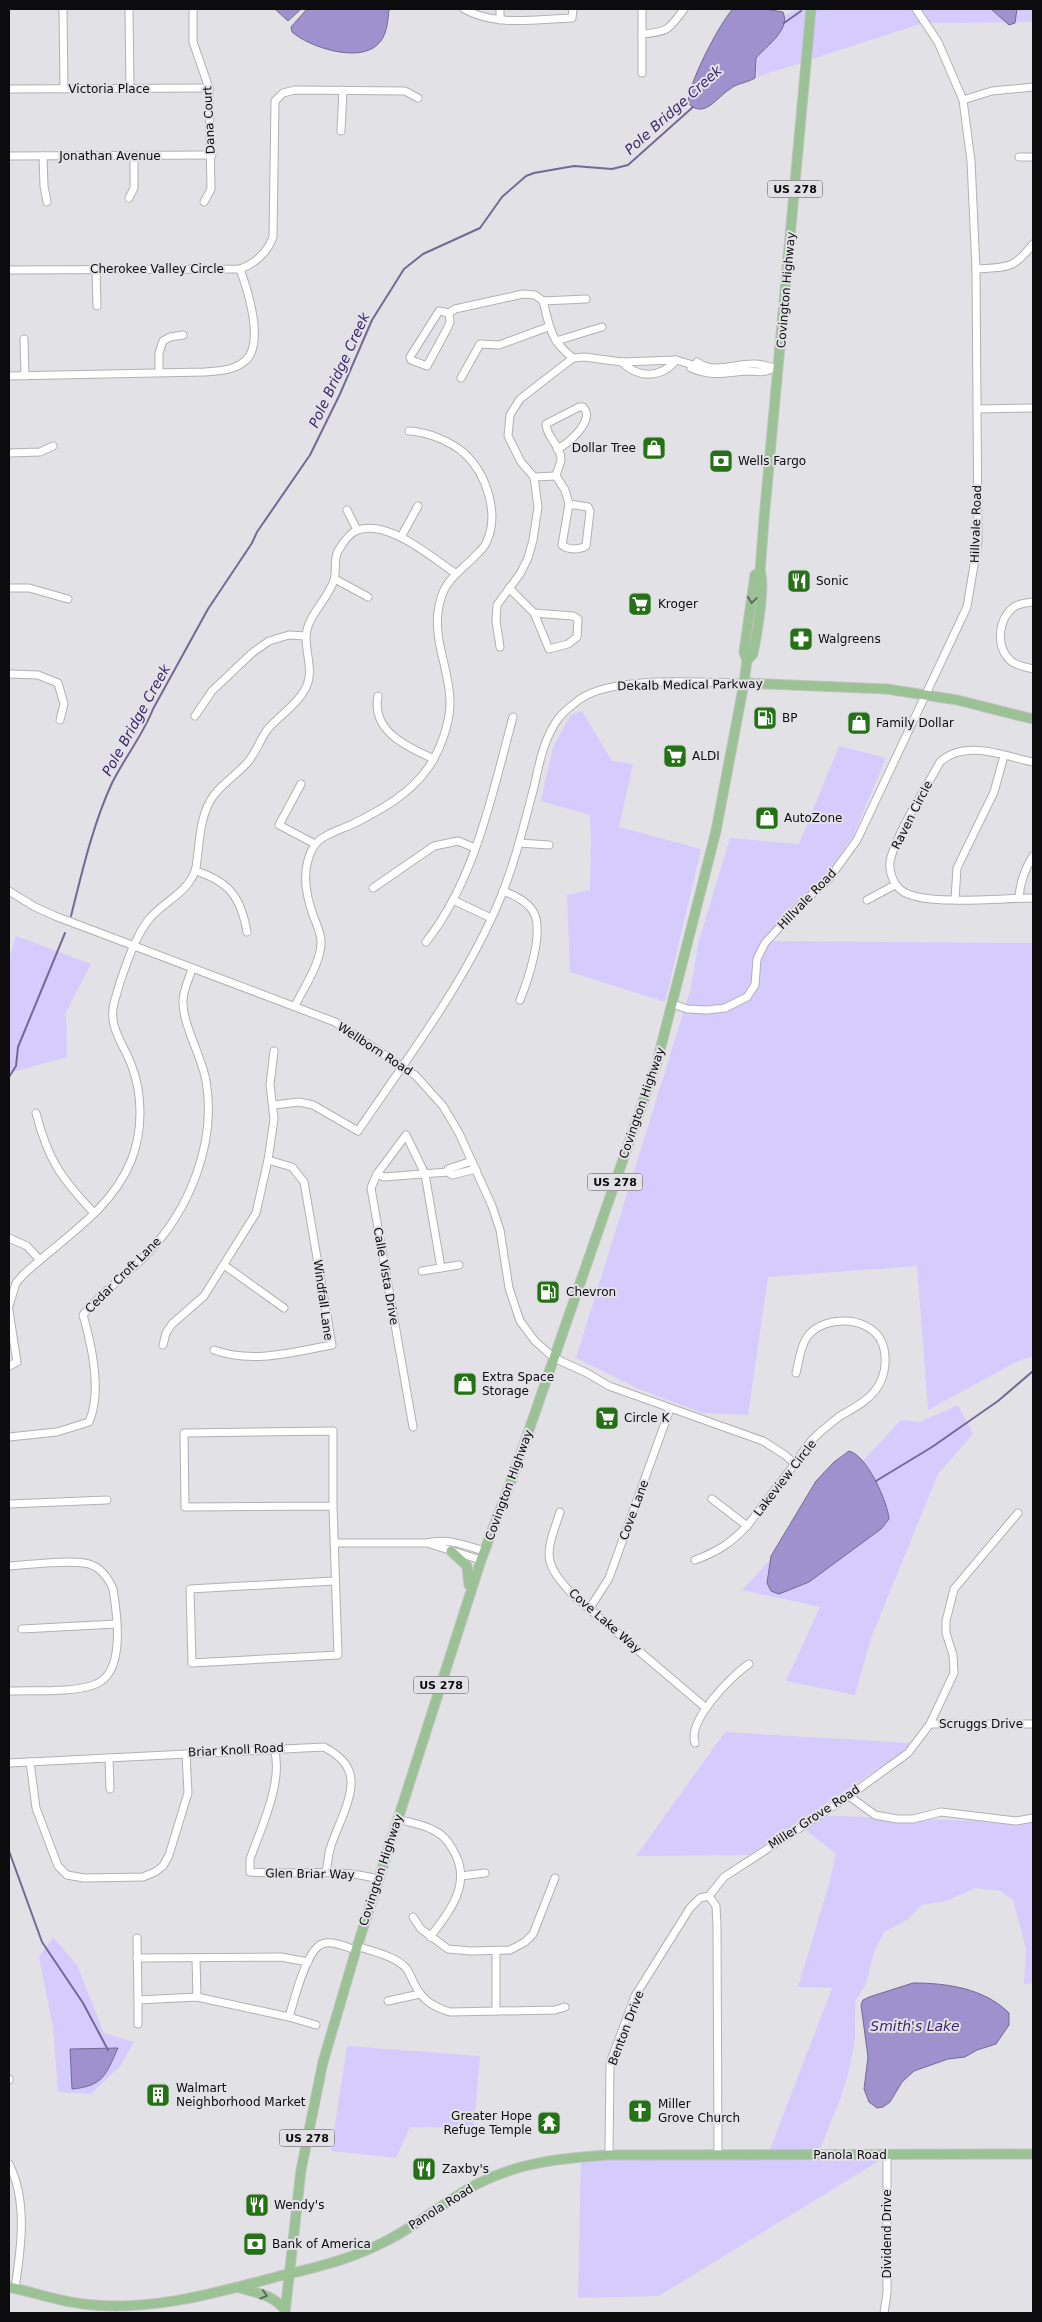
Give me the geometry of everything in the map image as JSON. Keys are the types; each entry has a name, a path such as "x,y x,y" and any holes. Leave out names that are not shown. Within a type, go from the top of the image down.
{"main road":[{"name":"Covington Highway","path":"285,2312 300,2179 315,2098 356,1948 484,1551 658,1062 716,831 744,683 747,660 744,652 754,580 755,575 760,572 776,368 811,9"},
{"name":"Dekalb Medical Parkway","path":"744,683 887,689 957,700 1033,719"},
{"path":"451,1551 467,1566 470,1593"},
{"name":"Panola Road","path":"12,2288 83,2304 115,2306 172,2303 237,2288 336,2262 385,2242 479,2184 525,2165 554,2159 609,2155 1033,2154"},
{"path":"237,2288 269,2295 278,2301 285,2312"}],"street":[{"path":"63,9 64,89"},
{"path":"129,9 130,89"},
{"name":"Dana Court","path":"193,9 193,42 209,88 212,155 211,189 204,202"},
{"path":"464,9 482,17 500,20 572,18 573,9"},
{"path":"500,9 500,20"},
{"path":"642,9 642,73"},
{"path":"642,34 657,33 672,27 684,9"},
{"name":"Hillvale Road","path":"673,1004 686,1009 707,1010 726,1008 747,997 755,985 756,959 765,943 800,905 828,880 856,840 967,607 973,582 978,541 976,269 971,161 963,100 938,42 916,9"},
{"path":"963,100 992,90 1033,87"},
{"name":"Victoria Place","path":"9,89 209,88"},
{"path":"240,269 249,266 261,256 270,246 273,237 275,101 283,93 295,90 405,91 418,98"},
{"path":"342,90 342,131"},
{"name":"Jonathan Avenue","path":"9,156 212,155"},
{"path":"42,156 47,202"},
{"path":"129,198 134,188 134,156"},
{"path":"1019,157 1033,157"},
{"path":"976,269 1010,267 1022,259 1033,244"},
{"name":"Cherokee Valley Circle","path":"9,270 240,269 255,329 253,347 246,360 227,370 9,376"},
{"path":"96,270 97,306"},
{"path":"449,313 450,322 427,366 411,360 412,354 434,316 439,311 449,313 455,309 523,294 534,295 543,301 586,299"},
{"path":"543,301 548,327 556,341 573,358"},
{"path":"461,378 480,344 499,345 548,327"},
{"path":"556,341 602,327"},
{"path":"160,372 159,353 163,341 170,337 183,335"},
{"path":"24,339 25,376"},
{"path":"500,647 496,610 500,599 528,558 534,540 538,507 534,477 521,462 508,436 510,415 520,399 573,358 584,357 622,362 676,360 694,361 702,367 728,368 752,364 769,365 776,368"},
{"path":"622,362 633,370 654,375 669,369 676,360"},
{"path":"556,476 561,460 546,429 546,424 579,407 583,407 588,414 587,420 568,442 557,449"},
{"path":"978,409 1033,408"},
{"path":"295,1006 320,954 321,940 306,887 307,862 315,844 399,798 421,777 434,759 446,729 450,704 436,626 438,608 443,590 455,573 468,564 485,545 491,527 490,500 484,481 465,454 447,442 409,431"},
{"path":"9,453 40,452 53,446"},
{"path":"534,477 556,476"},
{"path":"556,476 565,490 569,504 562,545 572,549 582,548 586,546 590,511 588,507 569,504"},
{"path":"401,537 418,506"},
{"path":"347,510 357,530"},
{"path":"9,1306 16,1283 39,1259 94,1213 115,1190 125,1174 132,1158 140,1122 136,1082 131,1064 112,1023 114,1004 134,946 141,929 152,916 185,888 196,870 200,828 214,795 226,781 247,764 266,731 298,701 306,688 310,672 306,636 312,618 335,579 337,554 344,542 357,530 376,528 401,537 455,573"},
{"path":"335,579 368,597"},
{"path":"9,588 29,588 68,599"},
{"path":"509,588 534,612 549,649 568,644 577,637 578,619 573,616 534,612"},
{"path":"1033,602 1014,607 1003,620 1001,631 1003,649 1006,656 1012,662 1033,669"},
{"path":"195,716 212,691 252,652 269,641 289,635 306,636"},
{"path":"9,674 38,675 58,683 64,704 60,720"},
{"name":"Dekalb Medical Parkway","path":"274,1105 298,1102 313,1105 358,1132 472,956 491,918 519,843 544,747 557,721 568,708 594,692 617,685 744,683"},
{"path":"378,696 376,706 387,732 434,759"},
{"path":"426,942 453,900 484,826 513,717"},
{"name":"Raven Circle","path":"895,885 891,873 890,859 940,762 947,755 961,750 980,750 1033,762"},
{"path":"954,899 957,868 994,792 1004,756"},
{"path":"301,784 279,825 315,844"},
{"path":"373,888 434,846 458,841 475,848"},
{"path":"519,843 549,845"},
{"path":"1019,898 1020,883 1026,866 1033,856"},
{"path":"196,870 215,878 233,893 242,909 247,932"},
{"path":"867,900 895,885 907,894 922,898 1033,898"},
{"name":"Wellborn Road","path":"9,891 36,907 192,969 335,1022 416,1076 443,1106 476,1169 492,1206 500,1230 509,1288 516,1312 527,1331 554,1358"},
{"path":"502,892 515,896 528,906 534,913 537,923 537,936 529,975 520,1000"},
{"path":"453,900 491,918"},
{"name":"Cedar Croft Lane","path":"9,1437 57,1432 79,1427 89,1422 96,1401 96,1386 83,1315 107,1288 148,1253 178,1212 190,1190 204,1148 207,1108 206,1083 200,1056 183,1010 185,990 192,969"},
{"path":"163,1345 166,1333 172,1324 204,1296 256,1213 268,1160 274,1119 274,1105 270,1085 274,1051"},
{"path":"36,1113 47,1152 74,1191 94,1213"},
{"name":"Calle Vista Drive","path":"413,1427 371,1188 376,1174 406,1135 425,1174"},
{"name":"Windfall Lane","path":"214,1350 232,1357 269,1356 332,1345 304,1182 292,1167 268,1160"},
{"path":"448,1172 448,1169 472,1161"},
{"path":"376,1174 384,1177 448,1172 452,1175 476,1169"},
{"path":"425,1174 441,1268"},
{"path":"9,1238 27,1246 39,1259"},
{"path":"224,1265 284,1308"},
{"path":"422,1272 459,1265"},
{"path":"9,1311 17,1362 9,1366"},
{"name":"Lakeview Circle","path":"695,1560 726,1546 747,1526 811,1441 826,1428 865,1401 874,1392 881,1381 885,1367 883,1342 869,1326 845,1321 830,1323 818,1328 808,1336 803,1346 796,1373"},
{"path":"554,1358 587,1372 608,1386 763,1441 785,1454 795,1464"},
{"name":"Cove Lane","path":"590,1608 609,1578 670,1409"},
{"path":"333,1506 185,1508 184,1433 333,1431 334,1581 338,1655 192,1663 190,1589 334,1581"},
{"path":"9,1504 107,1500"},
{"path":"712,1500 747,1526"},
{"name":"Cove Lake Way","path":"560,1512 548,1553 551,1568 573,1595 706,1708"},
{"name":"Miller Grove Road","path":"709,1896 724,1877 849,1796 908,1754 930,1724 954,1673 953,1655 946,1633 951,1597 963,1576 1018,1513"},
{"path":"334,1543 427,1543 440,1540 455,1542 484,1551"},
{"path":"427,1543 481,1560"},
{"path":"9,1566 72,1563 88,1564 100,1570 109,1580 113,1589 117,1656 108,1676 97,1684 80,1688 9,1691"},
{"path":"22,1629 116,1624"},
{"path":"695,1743 696,1724 706,1708 729,1681 749,1664"},
{"name":"Scruggs Drive","path":"930,1724 1033,1724"},
{"name":"Briar Knoll Road","path":"9,1763 274,1748 324,1747 335,1752 345,1764 350,1775 348,1799 330,1848 326,1872"},
{"name":"Glen Briar Way","path":"274,1748 276,1757 275,1783 250,1859 250,1872 326,1872 359,1874 378,1879"},
{"path":"30,1762 36,1808 58,1866 67,1875 84,1878 143,1877 163,1866 169,1855 188,1793 186,1754"},
{"path":"109,1758 110,1789"},
{"path":"849,1796 875,1815 897,1819 913,1819 941,1812 1016,1821 1033,1818"},
{"path":"397,1819 430,1828 443,1836 458,1857 461,1876 456,1899 430,1937"},
{"path":"461,1876 485,1872"},
{"path":"414,1917 420,1928 448,1949 510,1950 525,1942 533,1934 555,1878"},
{"path":"709,1896 716,1906 717,1925 718,2156"},
{"name":"Benton Drive","path":"609,2155 610,2063 635,1996 690,1908 700,1898 709,1896"},
{"path":"137,1938 138,2024"},
{"path":"289,2017 308,1962 312,1953 320,1944 336,1944 356,1948 384,1955 402,1964 408,1970 420,1994 432,2006 450,2012 555,2010 565,2007"},
{"path":"496,1951 496,2011"},
{"path":"137,1958 281,1957 308,1962"},
{"path":"196,1958 197,1998"},
{"path":"388,2001 420,1994"},
{"path":"138,2000 197,1998 289,2017 316,2025"},
{"name":"Dividend Drive","path":"884,2313 887,2293 887,2155"},
{"path":"9,2164 18,2187 20,2216 20,2258 12,2288"}],"shaded area":[{"path":"798,9 1033,9 1033,22 923,23 757,77 756,54 787,14"},
{"path":"582,711 612,761 633,764 619,827 701,849 665,1002 570,972 567,895 590,890 590,815 541,801 553,747 571,715"},
{"path":"839,746 886,758 853,836 824,878 789,908 762,941 1033,943 1033,1356 1016,1362 928,1410 917,1266 768,1277 748,1415 702,1413 639,1389 576,1358 691,988 698,944 730,838 799,844"},
{"path":"16,936 91,964 66,1012 67,1057 9,1073 9,959"},
{"path":"958,1405 973,1434 938,1474 871,1638 855,1695 786,1681 820,1607 742,1590 901,1420 920,1422"},
{"path":"725,1732 911,1743 901,1753 810,1815 1033,1823 1033,1983 1024,1984 1026,1949 1013,1900 1001,1891 976,1888 946,1901 922,1905 907,1920 884,1932 874,1952 866,1984 855,2002 855,2040 849,2071 817,2157 882,2159 659,2296 578,2298 581,2153 767,2157 832,1988 798,1987 829,1884 836,1854 797,1823 749,1855 636,1856"},
{"path":"53,1937 77,1965 104,2033 134,2042 121,2065 91,2094 58,2092 53,2027 39,1957"},
{"path":"347,2046 480,2056 474,2128 410,2127 396,2158 331,2151"}],"water":[{"path":"275,9 301,9 288,21"},
{"path":"307,9 389,9 386,29 380,42 369,50 358,53 346,53 310,43 292,32 291,27"},
{"path":"733,9 764,9 783,12 784,25 776,37 756,58 755,78 733,87 705,108 694,108 688,103 698,69 720,27"},
{"path":"991,9 1017,9 1015,23 1009,25"},
{"path":"849,1451 856,1454 863,1461 875,1480 885,1502 889,1519 881,1529 809,1582 779,1594 771,1591 767,1583 771,1556 816,1481 834,1462"},
{"name":"Smith's Lake","path":"913,1983 951,1986 988,1998 1009,2013 1009,2025 996,2044 977,2050 965,2057 948,2059 914,2071 902,2082 890,2102 883,2107 877,2108 869,2102 864,2089 868,2057 861,2005 863,2000 869,1997"},
{"path":"118,2048 107,2072 97,2082 72,2089 70,2049"}],"waterway":[{"name":"Pole Bridge Creek","path":"784,23 801,11"},
{"name":"Pole Bridge Creek","path":"71,916 94,831 112,783 208,609 252,543 257,532 310,455 340,394 372,320 404,269 423,254 480,228 502,197 526,176 574,166 612,169 628,165 693,107"},
{"name":"Pole Bridge Creek","path":"9,1077 16,1066 18,1047 65,933"},
{"path":"876,1481 932,1447 998,1401 1033,1371"},
{"path":"9,1851 42,1942 83,2003 108,2050"}],"place":[{"name":"Dollar Tree","path":"654,448"},
{"name":"Wells Fargo","path":"721,461"},
{"name":"Sonic","path":"799,581"},
{"name":"Kroger","path":"640,604"},
{"name":"Walgreens","path":"801,639"},
{"name":"BP","path":"765,718"},
{"name":"Family Dollar","path":"859,723"},
{"name":"ALDI","path":"675,756"},
{"name":"AutoZone","path":"767,818"},
{"name":"Chevron","path":"548,1292"},
{"name":"Extra Space Storage","path":"465,1384"},
{"name":"Circle K","path":"607,1418"},
{"name":"Walmart Neighborhood Market","path":"158,2095"},
{"name":"Miller Grove Church","path":"640,2111"},
{"name":"Greater Hope Refuge Temple","path":"549,2123"},
{"name":"Zaxby's","path":"424,2169"},
{"name":"Wendy's","path":"257,2205"},
{"name":"Bank of America","path":"255,2244"}]}
